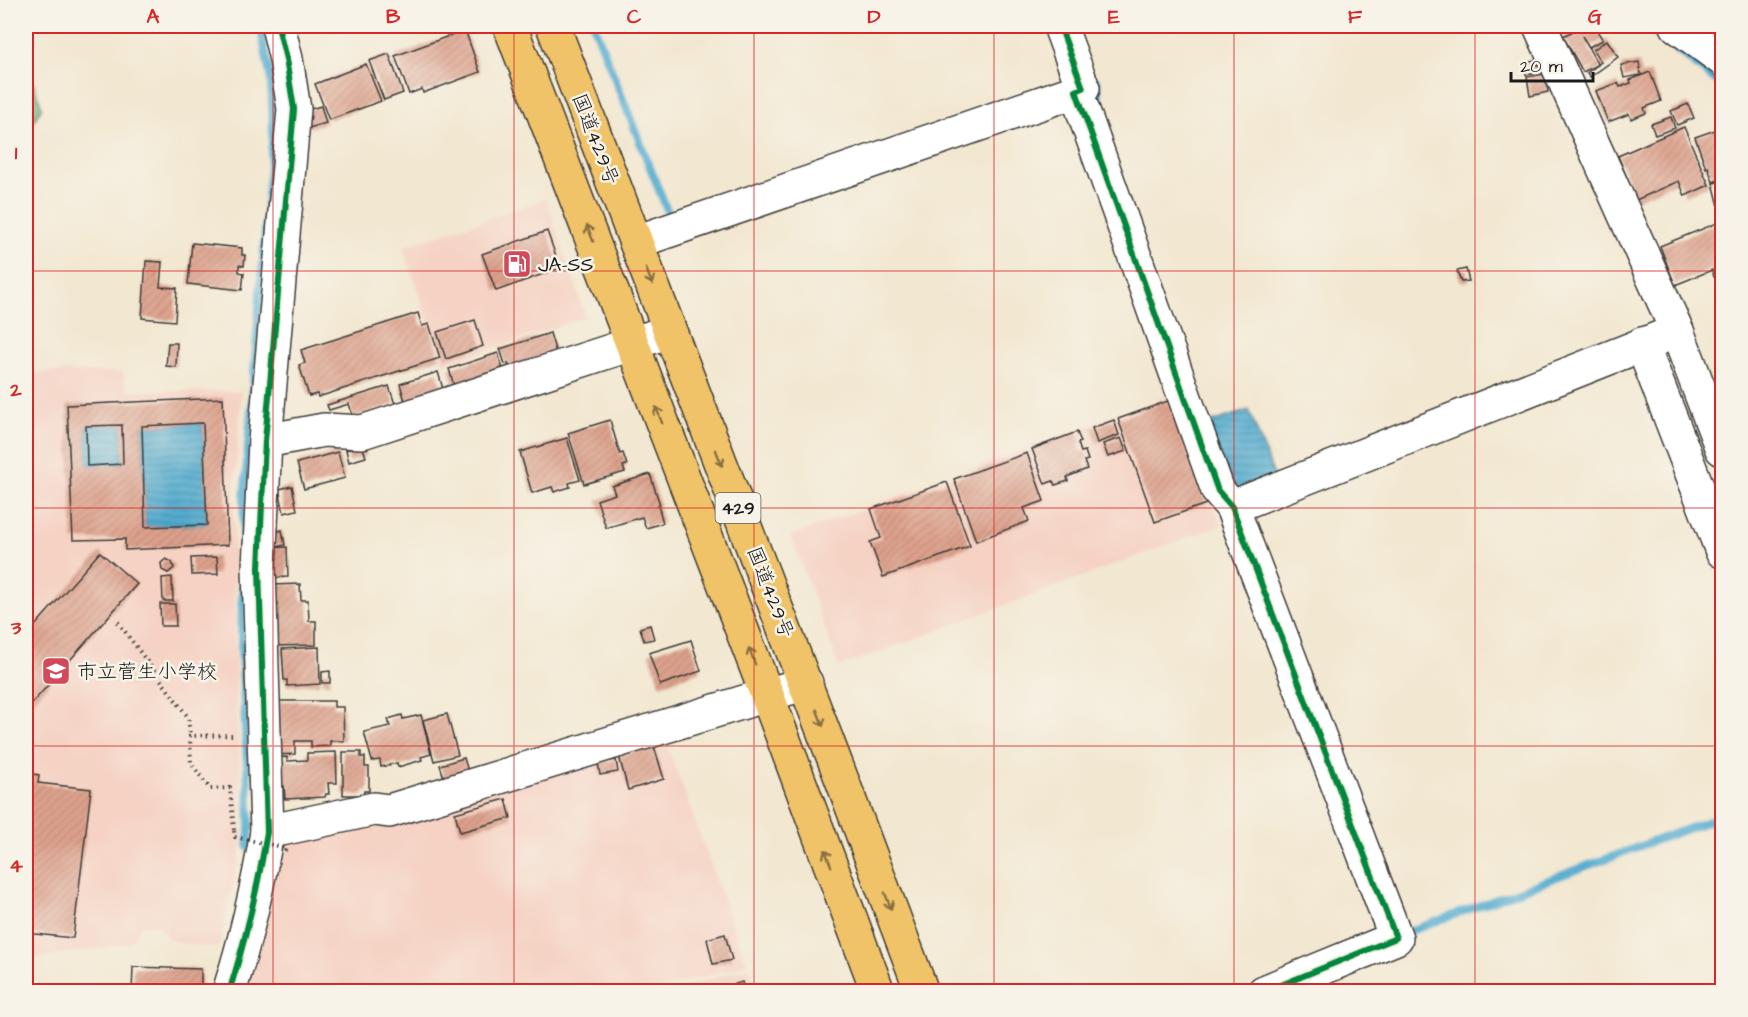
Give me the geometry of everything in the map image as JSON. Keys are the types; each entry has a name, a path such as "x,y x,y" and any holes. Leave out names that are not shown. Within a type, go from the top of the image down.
{"highway":[{"name":"国道429号","path":"510,26 767,695 878,992"},
{"name":"国道429号","path":"553,26 806,683 922,992"}],"street":[{"path":"275,843 259,568 265,441 294,109 278,26"},
{"path":"1060,26 1083,88 1079,100 1218,491 1246,501 1646,353 1677,331"},
{"path":"1540,26 1677,331 1722,449"},
{"path":"1677,26 1722,59"},
{"path":"636,242 1079,100"},
{"path":"265,441 324,430 362,432 669,331"},
{"path":"1646,353 1722,551"},
{"path":"1246,501 1396,938 1264,992"},
{"path":"229,992 242,952 262,862 275,843 374,809 389,811 806,683"}],"path":[{"path":"118,622 188,717 191,762 210,789 230,788 235,837 285,848 275,843"},
{"path":"190,736 240,735"}],"shaded area":[{"path":"546,199 586,317 443,365 403,247"},
{"path":"123,372 127,390 242,392 234,495 236,706 242,845 219,948 168,939 159,925 140,926 136,936 128,944 26,960 26,374"},
{"path":"1173,394 1221,525 839,667 791,536"},
{"path":"664,736 747,964 653,991 238,992 283,837"},
{"path":"749,967 758,991 667,992"}],"green space":[{"path":"26,63 42,107 26,135"}],"water":[{"path":"1249,410 1275,478 1237,491 1203,425"},
{"path":"203,423 207,525 145,527 142,426"},
{"path":"122,425 123,464 87,466 86,426"}],"building":[{"path":"1583,26 1594,26 1603,40 1589,47 1582,36 1598,65 1583,72 1563,36"},
{"path":"465,30 480,72 423,93 422,89 409,94 395,56"},
{"path":"1607,40 1618,57 1590,77 1587,73 1601,62 1593,50"},
{"path":"389,54 403,93 384,100 369,61"},
{"path":"1535,60 1536,65 1541,64 1543,72 1526,75 1526,62"},
{"path":"1639,62 1641,75 1624,78 1621,65"},
{"path":"366,64 381,101 329,120 315,84"},
{"path":"1650,72 1661,101 1644,108 1646,113 1631,119 1629,114 1608,122 1596,91 1618,83 1620,87"},
{"path":"1545,74 1548,92 1530,96 1527,77"},
{"path":"1688,104 1694,118 1677,125 1671,111"},
{"path":"321,106 326,123 309,128 304,111"},
{"path":"1671,117 1675,128 1655,135 1651,124"},
{"path":"1684,127 1709,185 1685,196 1679,181 1636,200 1618,156"},
{"path":"1721,128 1722,179 1713,182 1695,137"},
{"path":"1722,181 1722,205 1719,206 1713,183"},
{"path":"1722,221 1722,274 1714,277 1712,270 1675,285 1660,246"},
{"path":"547,231 560,268 496,291 482,254"},
{"path":"192,243 242,248 242,255 245,255 244,266 239,265 239,272 244,273 242,290 188,284"},
{"path":"146,261 162,262 160,287 177,288 175,321 142,318"},
{"path":"1466,269 1469,281 1461,282 1457,271"},
{"path":"418,313 422,326 429,324 440,358 318,397 317,394 309,396 299,365 305,363 301,350"},
{"path":"475,320 483,346 446,359 437,332"},
{"path":"550,333 556,353 509,367 508,363 505,364 500,349"},
{"path":"168,343 177,343 176,367 166,366"},
{"path":"498,353 503,370 454,386 449,369"},
{"path":"438,372 443,389 405,401 400,384"},
{"path":"389,386 395,404 353,417 349,404 329,410 327,405"},
{"path":"223,398 228,545 125,550 125,539 73,540 67,405","holes":["203,423 207,525 145,527 142,426","122,425 123,464 87,466 86,426"]},
{"path":"1168,401 1206,504 1155,522 1118,419"},
{"path":"610,420 620,454 623,453 627,465 623,466 625,472 584,484 568,433"},
{"path":"1114,420 1119,435 1097,443 1092,428"},
{"path":"1077,432 1081,442 1078,443 1081,452 1085,451 1088,460 1084,461 1087,469 1067,477 1068,481 1055,485 1053,481 1045,484 1032,449"},
{"path":"567,438 580,480 569,483 570,487 554,492 552,487 532,493 520,452"},
{"path":"1121,438 1126,451 1108,457 1103,444"},
{"path":"362,445 366,457 349,462 346,450"},
{"path":"338,452 345,478 304,489 297,463"},
{"path":"1027,453 1044,501 1024,508 1029,521 976,541 954,479"},
{"path":"650,474 663,523 646,528 642,517 606,528 597,500 615,494 612,486"},
{"path":"947,482 970,546 883,577 870,542 881,538 871,509"},
{"path":"292,486 297,510 284,513 279,489"},
{"path":"282,530 285,545 276,547 272,533"},
{"path":"287,547 288,577 271,578 270,548"},
{"path":"100,552 137,584 27,709 26,636"},
{"path":"217,557 218,574 192,575 191,558"},
{"path":"166,559 172,562 174,568 168,573 162,570 161,563"},
{"path":"172,577 173,601 163,601 162,578"},
{"path":"300,584 301,600 308,600 309,621 316,621 316,645 273,646 271,585"},
{"path":"160,604 175,604 176,626 161,626"},
{"path":"650,625 654,639 644,641 640,628"},
{"path":"691,640 701,671 660,685 649,653"},
{"path":"319,647 320,684 287,686 287,680 284,680 282,649"},
{"path":"330,671 330,683 322,683 322,672"},
{"path":"274,701 334,701 334,707 343,707 344,741 330,741 330,746 311,747 311,741 295,741 295,754 275,755"},
{"path":"447,714 458,755 434,761 423,720"},
{"path":"402,715 403,719 421,715 431,754 421,757 422,760 398,767 397,763 381,767 380,760 372,761 364,732 390,726 388,719"},
{"path":"654,746 664,779 628,790 619,756"},
{"path":"336,752 337,783 328,783 329,794 325,797 285,799 284,786 275,786 274,758 287,757 287,761 307,760 307,753"},
{"path":"343,752 361,752 361,757 365,757 365,767 369,767 369,791 364,791 363,795 343,795"},
{"path":"464,758 470,778 446,785 440,765"},
{"path":"616,760 618,772 600,775 598,763"},
{"path":"26,773 39,775 38,783 91,789 73,938 26,933"},
{"path":"506,799 511,818 460,832 455,813"},
{"path":"725,934 732,960 713,964 707,939"},
{"path":"133,967 201,969 201,992 132,992"},
{"path":"742,982 745,992 714,991"}],"waterway":[{"path":"248,847 250,826 241,646 244,500 273,131 271,80 260,26"},
{"path":"594,26 672,223"},
{"path":"1646,26 1722,85"},
{"path":"1097,82 1104,120"},
{"path":"1413,930 1722,816"}],"cycle path":[{"path":"229,992 251,912 267,832 259,568 265,441 294,109 278,26"},
{"path":"1060,26 1083,88 1076,91 1218,491 1232,507 1396,938 1264,992"}],"place":[{"name":"JA-SS","path":"517,264"},
{"name":"市立菅生小学校","path":"56,671"}]}
